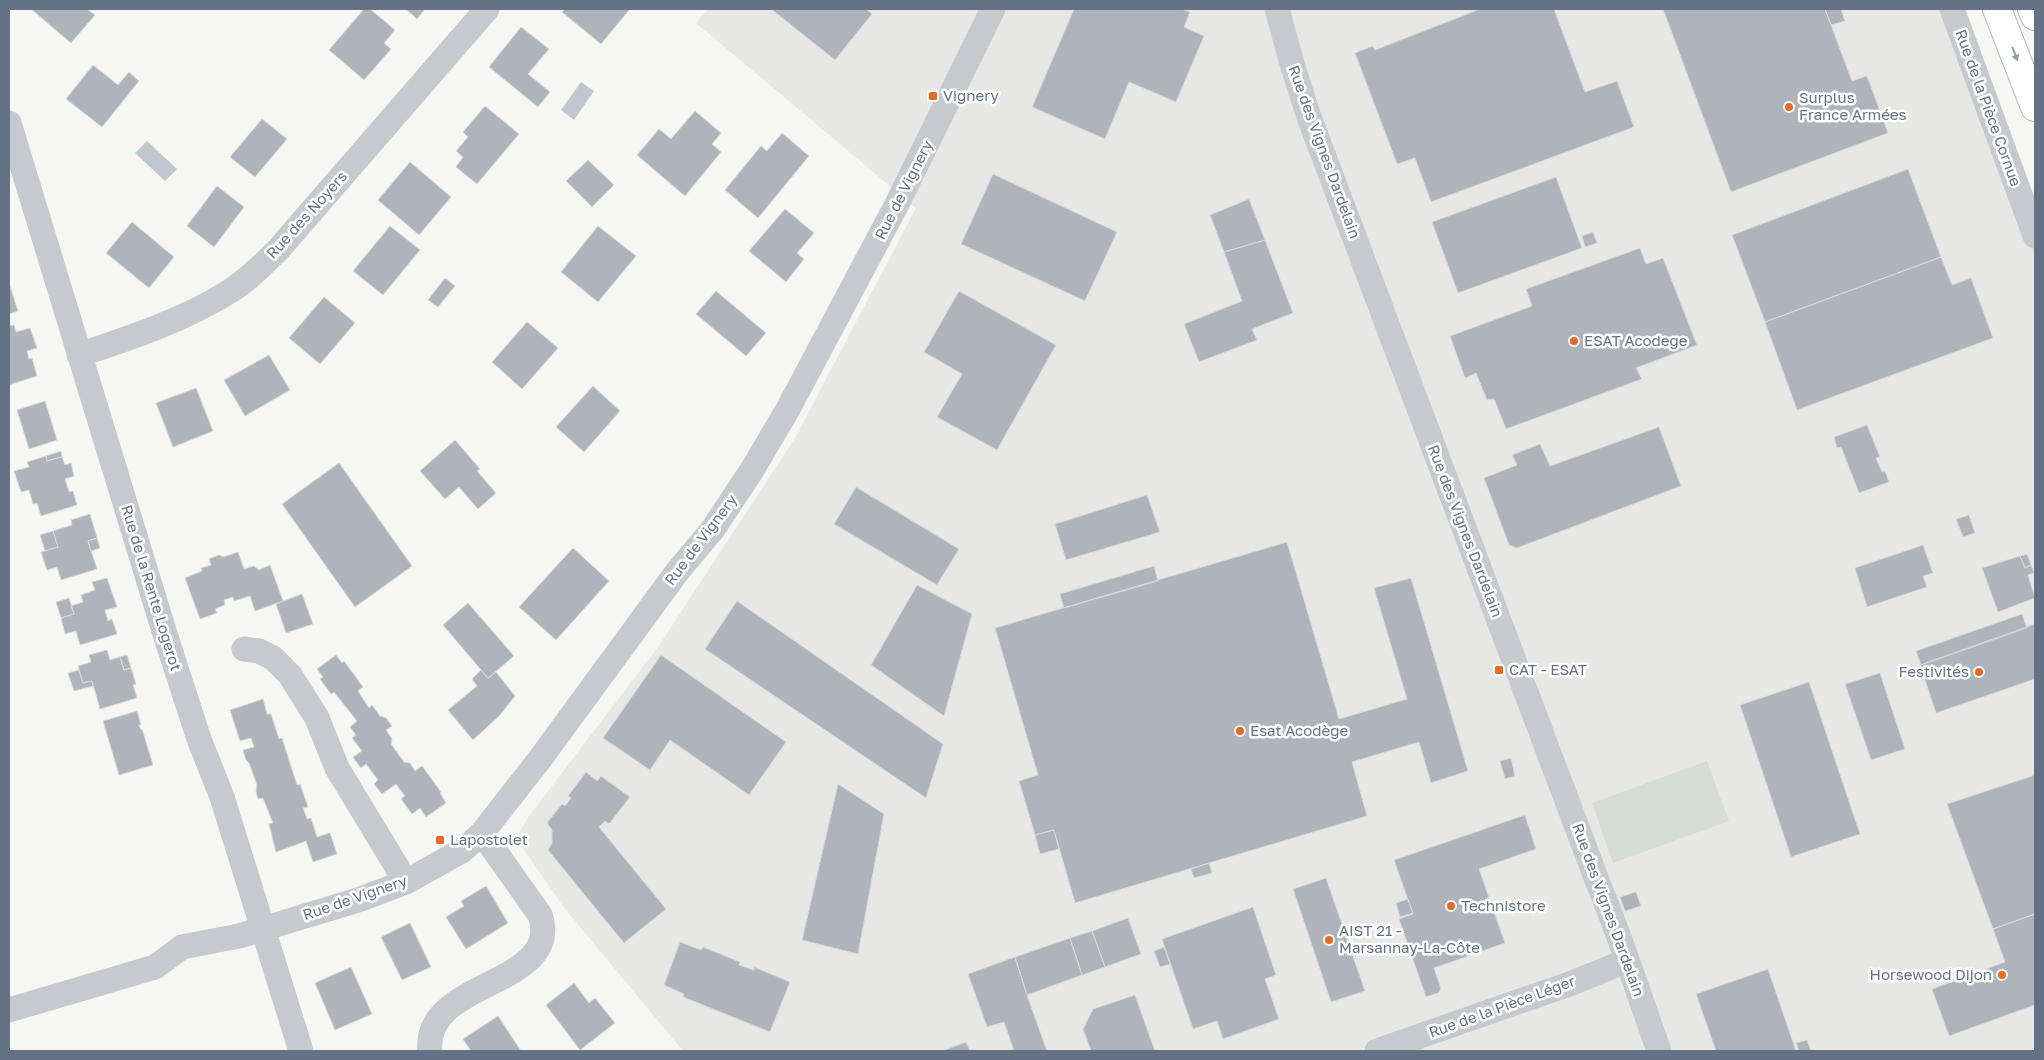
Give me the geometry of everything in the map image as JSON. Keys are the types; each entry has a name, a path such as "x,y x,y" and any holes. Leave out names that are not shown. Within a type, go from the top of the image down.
{"main road":[{"path":"1997,9 2035,107"},
{"path":"2032,9 2035,16"}],"street":[{"name":"Rue des Noyers","path":"79,355 130,338 198,309 228,292 254,272 283,243 486,9"},
{"name":"Rue de Vignery","path":"9,1010 155,967 182,947 240,936 358,900 406,882 463,850 482,834 530,773 677,572 713,529 752,470 788,409 893,212 993,9"},
{"name":"Rue des Vignes Dardelain","path":"1277,9 1293,67 1313,126 1431,444 1598,883 1618,930 1626,961 1659,1051"},
{"name":"Rue de la Pièce Cornue","path":"1952,9 2035,236"},
{"name":"Rue de la Rente Logerot","path":"9,122 164,630 199,739 222,797 301,1051"},
{"path":"244,649 259,651 273,658 290,675 317,718 337,768 406,882"},
{"path":"430,1051 429,1043 434,1026 444,1013 461,999 527,962 538,950 544,937 540,915 482,834"},
{"name":"Rue de la Pièce Léger","path":"1377,1051 1572,983 1626,961"}],"shaded area":[{"path":"708,9 1965,9 2035,198 2035,1051 683,1051 562,905 521,845 520,831 529,816 658,647 795,438 916,208 696,23"},
{"path":"581,82 594,91 574,120 561,110"},
{"path":"147,141 177,169 165,181 135,153"},
{"path":"1707,761 1729,821 1613,863 1592,803"}],"building":[{"path":"31,9 87,9 95,15 71,43"},
{"path":"364,9 370,9 395,30 384,43 391,49 364,80 329,50"},
{"path":"406,9 425,9 417,19"},
{"path":"565,9 630,9 601,44 562,12"},
{"path":"771,9 866,9 872,14 835,60"},
{"path":"1074,9 1181,9 1190,12 1184,27 1204,36 1176,102 1129,82 1105,139 1032,107"},
{"path":"1480,9 1554,9 1585,92 1617,81 1634,127 1431,202 1415,158 1397,164 1355,53 1373,46 1375,50"},
{"name":"Surplus France Armées","path":"1663,9 1825,9 1852,81 1867,76 1888,133 1731,192"},
{"path":"1825,9 1841,9 1845,21 1831,25"},
{"path":"521,27 549,49 528,74 550,92 538,107 489,67"},
{"path":"93,65 118,85 129,72 139,81 102,127 66,99"},
{"path":"485,106 519,134 477,184 456,167 463,157 456,151 468,137 463,132"},
{"path":"695,111 721,133 712,144 721,152 685,196 637,155 659,129 671,139"},
{"path":"262,119 287,139 255,177 230,157"},
{"path":"782,133 809,156 758,218 725,190 761,146 767,151"},
{"path":"588,160 614,185 592,207 566,181"},
{"path":"410,162 451,197 419,235 378,200"},
{"path":"1908,169 1941,257 1765,322 1732,235"},
{"path":"993,174 1117,232 1085,301 961,244"},
{"path":"1556,177 1582,248 1458,293 1432,222"},
{"path":"217,186 244,207 214,247 187,226"},
{"path":"1249,199 1265,240 1224,252 1210,215"},
{"path":"785,209 814,233 797,253 804,259 786,282 749,251"},
{"path":"132,222 174,257 149,288 106,253"},
{"path":"390,226 420,250 383,295 353,271"},
{"path":"598,226 636,256 598,302 561,272"},
{"path":"1593,232 1597,243 1585,247 1582,236"},
{"path":"1265,240 1293,313 1252,329 1257,340 1199,362 1184,324 1242,301 1224,252"},
{"name":"ESAT Acodege","path":"1640,248 1646,264 1663,258 1697,345 1636,368 1642,379 1506,429 1494,399 1487,400 1476,373 1465,378 1450,336 1532,306 1526,289"},
{"path":"1941,257 1952,285 1971,278 1993,338 1797,410 1765,322"},
{"path":"445,278 455,286 438,307 428,300"},
{"path":"9,283 18,311 9,314"},
{"path":"716,291 766,333 746,356 696,314"},
{"path":"959,291 1056,345 997,450 937,417 962,374 924,352"},
{"path":"324,297 355,323 320,364 289,338"},
{"path":"527,322 558,348 522,389 492,362"},
{"path":"14,325 16,332 30,328 37,348 27,351 29,359 32,358 37,376 9,385 9,326"},
{"path":"269,355 290,390 245,416 224,380"},
{"path":"593,386 620,411 584,452 556,427"},
{"path":"196,388 213,431 173,447 156,403"},
{"path":"45,401 57,440 29,449 17,410"},
{"path":"1867,425 1880,457 1876,458 1882,472 1885,471 1889,482 1859,493 1841,447 1837,448 1834,437"},
{"path":"1659,427 1681,486 1517,548 1509,545 1484,478 1517,465 1512,455 1540,444 1550,466"},
{"path":"455,440 480,469 477,471 496,493 478,509 459,487 445,499 420,471"},
{"path":"61,451 62,457 47,461 46,456"},
{"path":"46,456 47,461 62,457 65,465 71,463 74,476 65,479 69,492 73,491 77,505 41,516 37,503 33,504 29,490 21,492 14,471 29,467 27,462"},
{"path":"339,463 412,566 355,607 282,504"},
{"path":"856,487 959,549 937,585 834,524"},
{"path":"1147,495 1160,532 1066,560 1055,524"},
{"path":"90,514 97,538 88,541 97,569 61,580 57,567 47,570 41,552 58,547 53,531 72,525 71,520"},
{"path":"1969,515 1975,533 1963,537 1956,519"},
{"path":"53,531 58,547 45,551 40,535"},
{"path":"97,538 100,548 91,551 88,541"},
{"name":"Esat Acodège","path":"1287,542 1339,719 1407,699 1374,588 1411,578 1468,771 1431,783 1419,742 1352,762 1367,816 1075,903 1054,830 1035,835 1019,781 1038,775 995,628"},
{"path":"1923,545 1933,573 1923,576 1927,587 1867,607 1855,568"},
{"path":"573,548 609,581 556,640 519,607"},
{"path":"238,552 244,569 254,566 259,570 270,565 283,601 255,611 250,596 234,601 233,597 224,600 225,605 215,609 217,613 200,619 185,578 202,571 201,568 211,565 209,559 219,555 224,557"},
{"path":"2027,554 2031,565 2025,568 2020,556"},
{"path":"2020,556 2025,568 2031,565 2034,573 2028,575 2035,598 1998,612 1982,568"},
{"path":"1154,566 1158,581 1064,608 1060,594"},
{"path":"107,578 117,607 105,610 108,621 112,619 117,634 80,645 76,631 65,634 61,618 74,614 71,606 83,602 81,595 95,590 92,582"},
{"path":"917,585 972,614 944,716 871,665"},
{"path":"302,594 313,624 286,633 276,604"},
{"path":"69,598 74,614 61,618 56,602"},
{"path":"737,601 943,744 926,798 705,649"},
{"path":"468,603 514,656 488,678 443,625"},
{"path":"2022,614 2027,628 1921,665 1916,651"},
{"name":"Festivités","path":"2035,624 2035,679 1936,713 1920,665"},
{"path":"107,650 110,660 120,657 124,670 131,668 136,684 133,685 137,698 100,709 92,681 83,683 78,666 91,662 89,655"},
{"path":"127,655 131,668 124,670 120,657"},
{"path":"336,655 342,663 344,661 363,687 358,691 369,708 372,705 380,716 386,718 392,726 386,730 392,739 391,744 404,762 410,763 415,771 422,766 441,792 446,803 426,817 420,808 412,814 401,799 405,796 396,784 382,794 374,784 378,780 366,764 361,768 353,757 362,751 352,738 356,735 350,727 357,721 334,692 331,694 320,679 323,677 317,669"},
{"path":"661,655 786,742 749,795 670,740 650,770 603,738"},
{"path":"79,670 83,683 92,681 93,686 74,691 68,673"},
{"path":"481,670 488,678 496,672 515,696 500,715 473,740 448,710 477,686 472,679"},
{"path":"1880,673 1905,749 1871,760 1845,684"},
{"path":"1809,682 1860,834 1791,857 1740,705"},
{"path":"263,699 267,714 271,714 279,739 282,738 297,785 300,784 308,807 303,808 307,819 311,818 317,837 330,833 337,854 313,862 306,841 276,852 269,824 273,823 263,798 258,799 257,785 243,750 254,747 251,738 240,741 230,710"},
{"path":"137,711 141,725 139,725 142,729 153,765 119,775 103,721"},
{"path":"1511,758 1515,776 1505,779 1500,761"},
{"path":"586,772 597,781 601,776 630,797 609,824 605,821 599,827 666,909 624,943 548,850 552,843 552,830 547,823 562,804 565,806 571,798 568,796"},
{"path":"2035,775 2035,914 1993,929 1947,804"},
{"path":"838,784 884,814 858,954 802,940"},
{"name":"Technistore","path":"1525,815 1536,849 1479,869 1505,943 1434,968 1441,989 1438,993 1426,997 1399,919 1413,914 1394,860"},
{"path":"1054,830 1059,849 1040,854 1035,835"},
{"path":"1209,863 1212,873 1194,878 1191,869"},
{"name":"AIST 21 - Marsannay-La-Côte","path":"1326,878 1365,991 1331,1002 1293,889"},
{"path":"486,886 508,923 466,949 446,917 464,906 461,901"},
{"path":"1636,892 1641,906 1625,911 1620,897"},
{"path":"1408,899 1413,913 1400,917 1396,903"},
{"path":"1253,907 1276,975 1265,979 1279,1019 1223,1039 1217,1021 1193,1029 1162,939"},
{"name":"Horsewood Dijon","path":"2035,914 2035,1005 1949,1036 1932,989 2005,962 1993,929"},
{"path":"1128,918 1141,954 1105,967 1092,931"},
{"path":"410,923 431,967 402,980 381,937"},
{"path":"1092,931 1105,967 1082,975 1070,938"},
{"path":"1070,938 1082,975 1027,995 1015,957"},
{"path":"680,942 701,950 703,947 740,962 739,965 754,970 754,967 790,982 770,1032 683,997 684,994 664,985"},
{"path":"1164,947 1170,964 1160,967 1154,951"},
{"path":"1015,957 1047,1051 1014,1051 1004,1022 987,1027 968,974"},
{"path":"351,967 372,1014 335,1030 315,983"},
{"path":"1768,969 1796,1051 1716,1051 1696,994"},
{"path":"574,983 589,1003 595,998 615,1023 580,1050 546,1005"},
{"path":"1135,995 1155,1051 1091,1051 1083,1029 1093,1009"},
{"path":"498,1016 521,1051 471,1051 463,1039"},
{"path":"1807,1040 1811,1051 1799,1051 1796,1043"},
{"path":"966,1042 970,1051 942,1051"}],"place":[{"name":"Vignery","path":"933,96"},
{"name":"Surplus France Armées","path":"1789,107"},
{"name":"ESAT Acodege","path":"1574,341"},
{"name":"CAT - ESAT","path":"1499,670"},
{"name":"Festivités","path":"1979,672"},
{"name":"Esat Acodège","path":"1240,731"},
{"name":"Lapostolet","path":"440,840"},
{"name":"Technistore","path":"1451,906"},
{"name":"AIST 21 - Marsannay-La-Côte","path":"1329,940"},
{"name":"Horsewood Dijon","path":"2002,975"}]}
